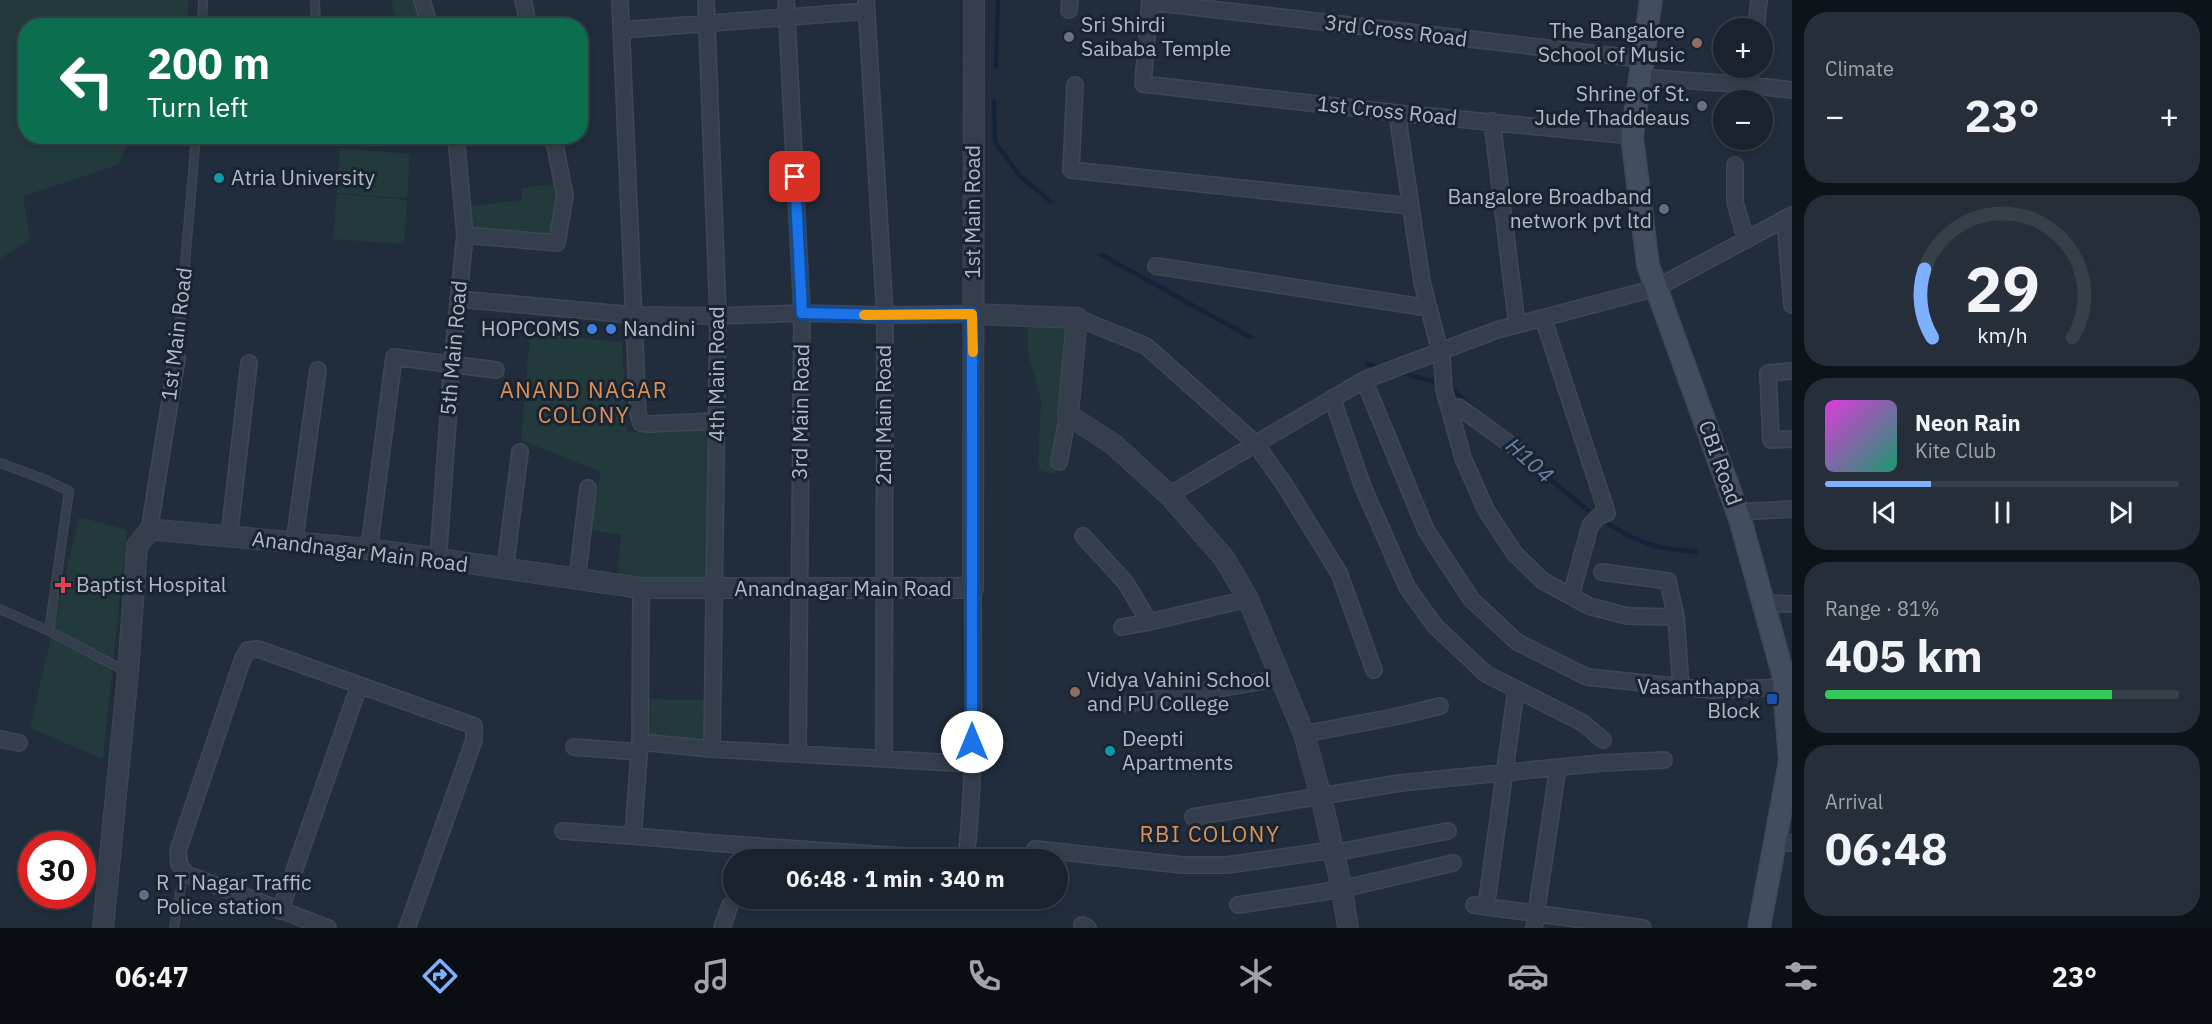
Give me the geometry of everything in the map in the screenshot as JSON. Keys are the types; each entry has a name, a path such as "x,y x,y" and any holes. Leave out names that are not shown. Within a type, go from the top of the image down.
{"main road":[{"name":"CBI Road","path":"1651,0 1632,136 1648,265 1738,512 1764,603 1785,653 1783,674 1787,694 1791,762 1783,842 1759,928"}],"street":[{"path":"422,0 428,18"},
{"path":"523,0 527,18"},
{"path":"620,0 638,414 641,423 717,422"},
{"name":"4th Main Road","path":"706,0 718,316 712,748"},
{"name":"3rd Main Road","path":"786,0 802,313 798,752"},
{"name":"1st Main Road","path":"966,849 972,764 974,0"},
{"path":"1757,18 1759,0"},
{"name":"3rd Cross Road","path":"1150,1 1792,90"},
{"name":"1st Cross Road","path":"1150,1 1143,84 1632,136"},
{"path":"622,30 788,18 867,6"},
{"name":"2nd Main Road","path":"867,6 885,315 884,758"},
{"path":"1749,85 1750,78"},
{"path":"1075,86 1071,170 1410,206"},
{"path":"1397,112 1422,282 1441,356 1444,389 1462,458 1486,510 1515,554 1543,581 1589,606 1627,616 1676,617"},
{"path":"1492,121 1518,325"},
{"name":"5th Main Road","path":"438,560 452,364 465,235 457,144"},
{"path":"465,235 557,243 565,195 555,144"},
{"path":"1736,165 1736,201 1746,240"},
{"path":"1169,495 1371,377 1441,356 1497,330 1656,288 1788,217 1792,305"},
{"path":"1156,266 1429,308"},
{"path":"458,299 633,315 972,314 1077,318 1146,346 1255,443 1286,487 1339,573 1374,670"},
{"path":"1059,462 1068,415 1077,318"},
{"path":"1543,318 1607,513 1590,526 1571,596"},
{"path":"369,549 394,357 496,370"},
{"name":"1st Main Road","path":"148,531 177,358"},
{"path":"229,537 249,363"},
{"path":"294,544 318,370"},
{"path":"1792,371 1768,373 1771,440 1792,440"},
{"path":"1371,377 1426,530 1471,599 1517,642 1587,677 1712,690 1787,694"},
{"path":"1332,398 1363,487 1407,587 1435,626 1486,674 1582,723 1603,740"},
{"path":"1449,409 1459,407 1518,450"},
{"path":"1068,415 1113,444 1169,495 1224,558 1248,599 1304,734 1321,796 1342,889 1348,928"},
{"path":"505,569 519,452"},
{"path":"577,580 588,488"},
{"path":"1738,512 1792,509"},
{"path":"103,928 128,672 137,546 148,531"},
{"name":"Anandnagar Main Road","path":"148,531 369,549 641,588 973,588"},
{"path":"1083,536 1126,583 1149,622"},
{"path":"1602,572 1668,581 1676,617 1682,687"},
{"path":"633,836 639,747 641,588"},
{"path":"1122,627 1248,599"},
{"path":"1764,603 1792,604"},
{"path":"328,928 186,874 179,864 178,851 243,658 248,650 258,649 474,726 474,740 407,928"},
{"path":"1128,704 1281,678"},
{"path":"280,911 359,686"},
{"path":"1516,690 1505,773 1480,906 1535,921 1643,928"},
{"path":"1304,734 1440,706"},
{"path":"0,739 19,743"},
{"path":"574,747 712,748 972,764"},
{"path":"1193,817 1400,783 1558,767 1664,760"},
{"path":"1535,921 1558,767"},
{"path":"564,831 801,849"},
{"path":"1068,853 1182,865 1227,865 1333,852 1448,831"},
{"path":"1238,905 1342,889 1453,864"},
{"path":"722,928 729,909"}],"lane":[{"path":"202,18 203,0"},
{"path":"315,0 316,18"},
{"name":"1st Main Road","path":"177,358 195,144"},
{"path":"0,463 69,491 49,631"},
{"path":"0,609 49,631 128,672"},
{"path":"174,928 181,887"}],"green space":[{"path":"0,0 188,0 188,18 18,18 18,144 128,144 118,165 23,196 30,239 0,259"},
{"path":"392,0 413,0 419,18 395,18"},
{"path":"340,148 410,154 407,198 337,193"},
{"path":"556,184 559,195 550,234 473,228 472,206 522,200 521,188"},
{"path":"337,194 407,200 404,244 333,239"},
{"path":"1028,327 1070,328 1055,474 1038,470 1041,400 1028,352"},
{"path":"530,333 622,342 627,432 706,429 706,582 617,578 621,534 589,530 601,472 521,440"},
{"path":"79,517 127,530 103,759 30,728"},
{"path":"643,699 705,700 704,743 644,737"}],"waterway":[{"name":"H104","path":"996,67 998,0"},
{"name":"H104","path":"994,101 995,142 1020,176 1050,201"},
{"name":"H104","path":"1102,255 1250,337"},
{"name":"H104","path":"1367,364 1381,368"},
{"name":"H104","path":"1398,372 1449,386 1474,409"},
{"name":"H104","path":"1520,452 1583,506 1619,530 1655,546 1696,552"}],"slow traffic":[{"path":"864,315 972,314 973,352"}],"place":[{"name":"Sri Shirdi Saibaba Temple","path":"1069,37"},
{"name":"The Bangalore School of Music","path":"1697,43"},
{"name":"Shrine of St. Jude Thaddeaus","path":"1702,106"},
{"name":"Atria University","path":"219,178"},
{"name":"Bangalore Broadband network pvt ltd","path":"1664,209"},
{"name":"HOPCOMS","path":"592,329"},
{"name":"Nandini","path":"611,329"},
{"name":"Baptist Hospital","path":"63,585"},
{"name":"Vidya Vahini School and PU College","path":"1075,692"},
{"name":"Vasanthappa Block","path":"1772,699"},
{"name":"Deepti Apartments","path":"1110,751"},
{"name":"R T Nagar Traffic Police station","path":"144,895"}],"district":[{"name":"ANAND NAGAR COLONY","path":"584,402"},
{"name":"RBI COLONY","path":"1210,834"}],"route":[{"path":"795,177 802,313 972,314 972,742"}]}
